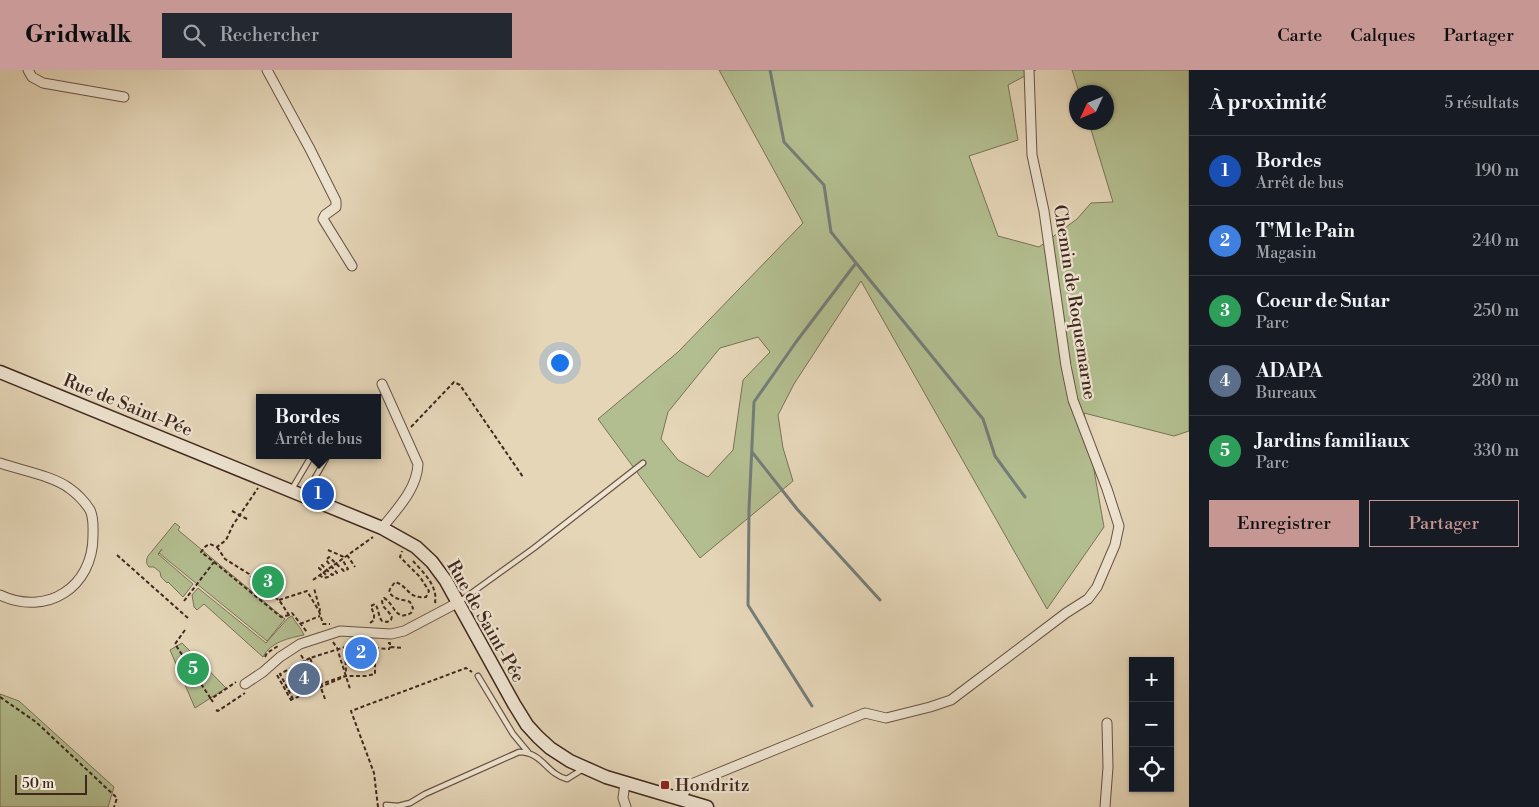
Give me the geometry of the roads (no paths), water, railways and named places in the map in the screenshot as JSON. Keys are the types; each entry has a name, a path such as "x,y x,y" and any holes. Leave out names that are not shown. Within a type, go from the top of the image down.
{"main road":[{"name":"Rue de Saint-Pée","path":"0,372 382,528 416,547 432,562 450,586 514,704 528,725 550,748 570,762 585,768 625,783 707,807"}],"street":[{"path":"28,70 32,77 43,83 124,98"},
{"path":"267,70 336,201 336,207 324,215 322,219 352,266"},
{"name":"Chemin de Roquemarne","path":"680,799 689,785 865,713 886,718 951,700 1066,613 1088,599 1097,587 1115,545 1119,526 1108,489 1073,400 1044,211 1032,155 1029,70"},
{"path":"382,384 418,464 418,474 413,488 382,528"},
{"path":"0,464 57,481 68,487 90,510 93,519 93,539 89,565 70,589 57,597 43,602 23,603 0,595"},
{"path":"244,686 280,656 300,644 340,631 391,634 404,631 458,602"},
{"path":"1105,807 1108,767 1107,723"},
{"path":"625,783 623,798 626,807"}],"lane":[{"path":"291,490 310,459"},
{"path":"305,496 326,459"},
{"path":"458,602 534,548 643,464"},
{"path":"478,676 513,734 528,752 536,756 559,777 567,779 585,768"},
{"path":"386,805 398,806 410,803 425,794 519,752 528,752"}],"waterway":[{"path":"770,70 784,142 824,185 831,232 856,263 796,342 754,402 749,509 748,605 812,706"},
{"path":"856,263 983,419 995,456 1025,497"},
{"path":"752,452 797,509 880,600"}],"place":[{"name":"Bordes","path":"318,494"},
{"name":"Coeur de Sutar","path":"268,582"},
{"name":"T'M le Pain","path":"361,653"},
{"name":"Jardins familiaux","path":"193,669"},
{"name":"ADAPA","path":"304,679"},
{"name":"Hondritz","path":"665,785"}]}
